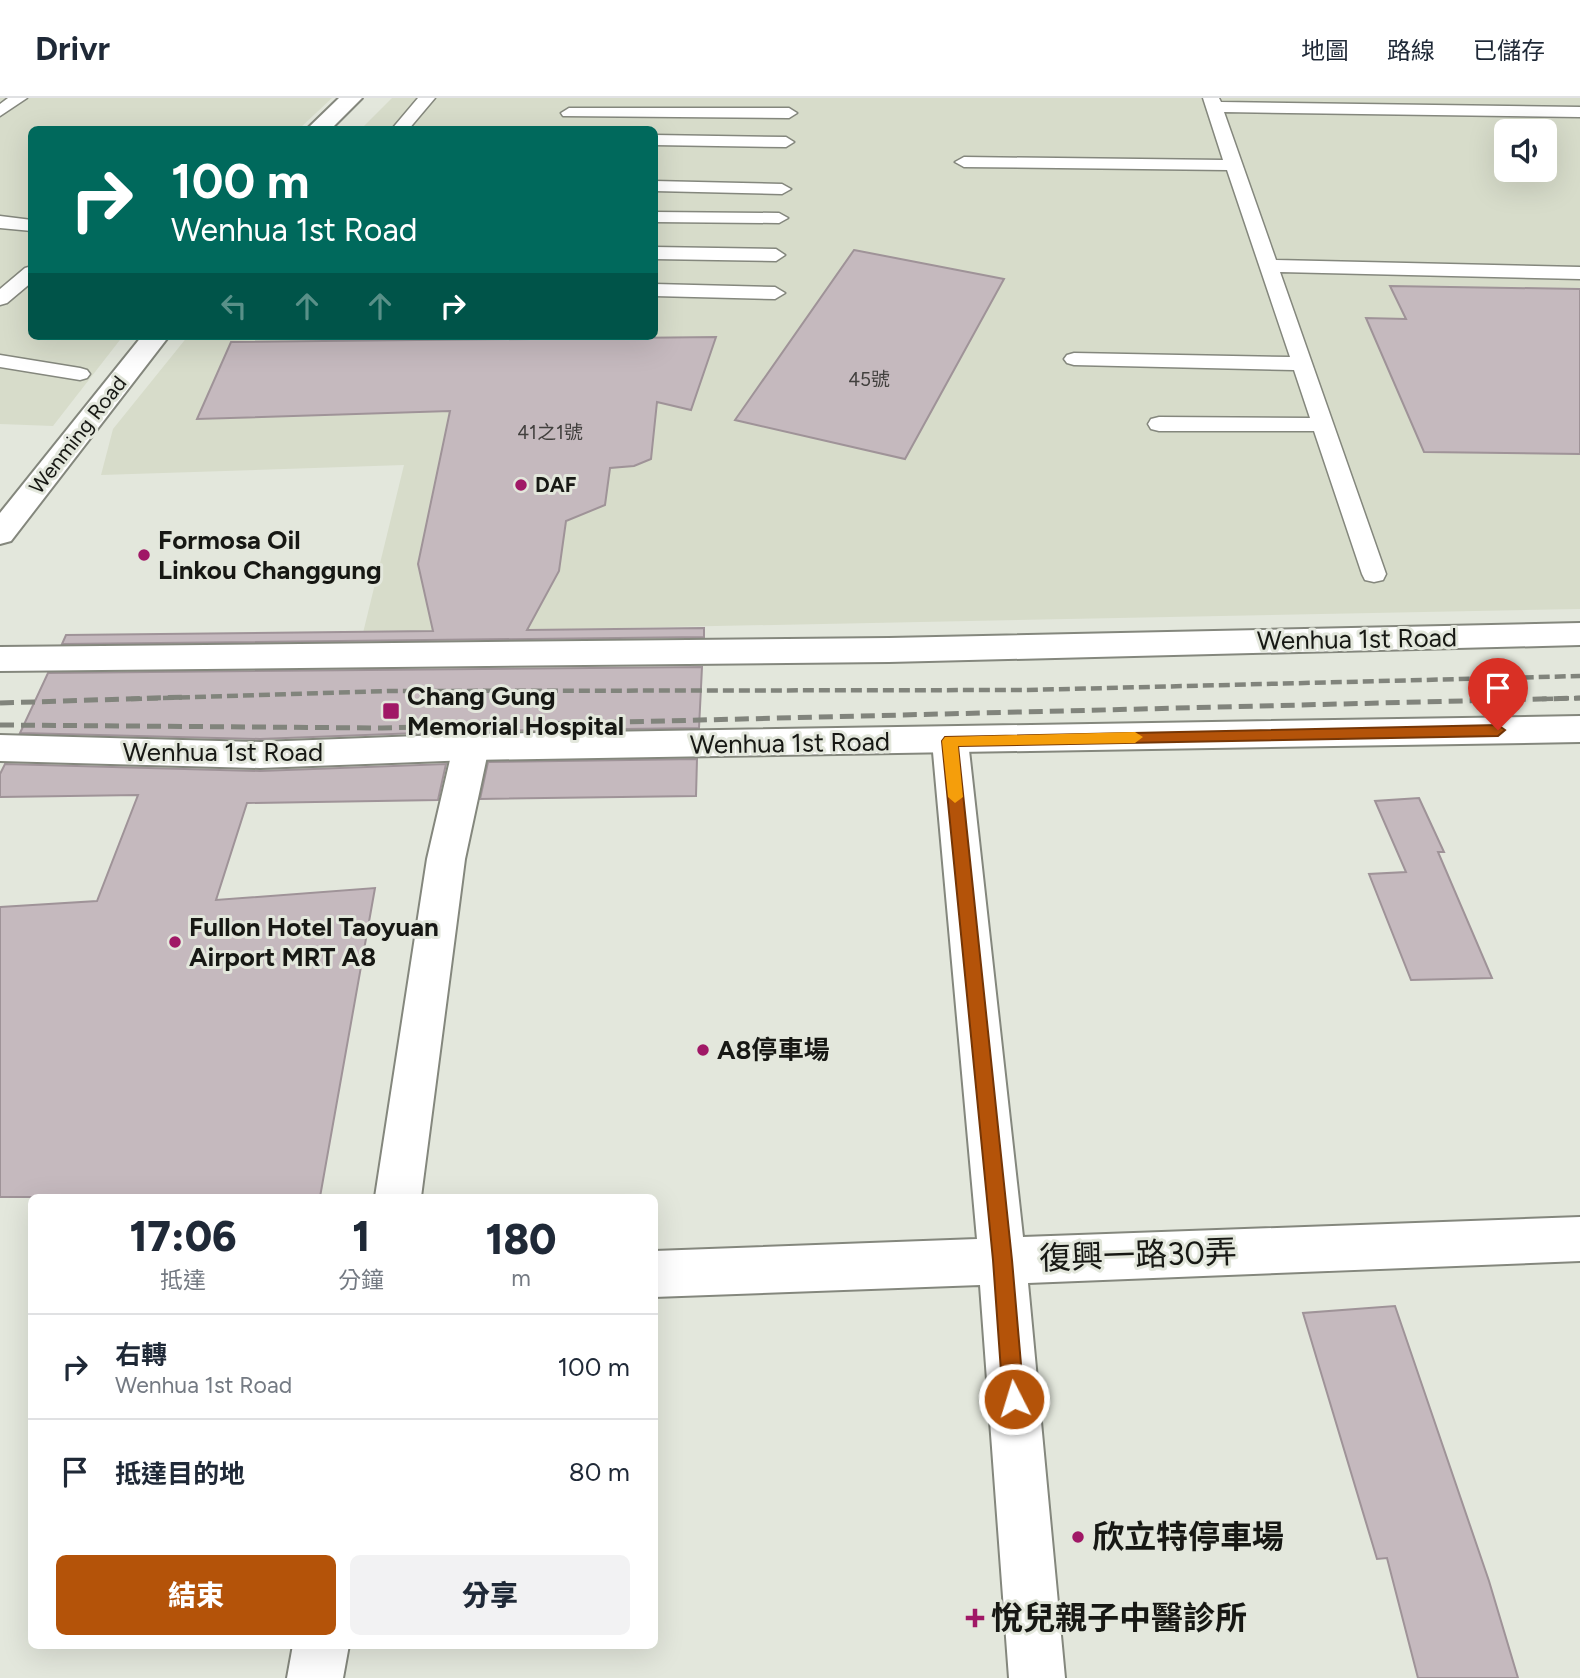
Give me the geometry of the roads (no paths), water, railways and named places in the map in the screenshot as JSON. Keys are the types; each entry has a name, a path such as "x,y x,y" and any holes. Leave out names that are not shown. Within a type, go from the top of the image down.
{"street":[{"path":"321,126 351,98"},
{"name":"Wenming Road","path":"0,534 153,340"},
{"name":"Wenhua 1st Road","path":"0,659 889,650 1580,634"},
{"name":"Wenhua 1st Road","path":"0,748 260,755 471,747 1580,729"},
{"path":"950,741 1002,1260 1037,1678"},
{"path":"398,1194 446,859 471,747"},
{"name":"復興一路30弄","path":"658,1274 1580,1239"},
{"path":"316,1678 320,1649"}],"lane":[{"path":"0,111 19,98"},
{"path":"402,126 427,98"},
{"path":"1374,574 1213,103 1580,112"},
{"path":"568,114 789,113"},
{"path":"658,140 786,142"},
{"path":"964,162 1234,165"},
{"path":"658,186 782,189"},
{"path":"658,217 779,218"},
{"path":"0,222 28,226"},
{"path":"658,253 776,255"},
{"path":"1269,265 1580,273"},
{"path":"0,299 28,275"},
{"path":"658,290 775,293"},
{"path":"1074,359 1302,364"},
{"path":"0,361 80,374"},
{"path":"1159,424 1323,425"}],"railway":[{"path":"131,699 388,691 1028,690 1580,676"},
{"path":"0,703 187,697"},
{"path":"0,725 382,728 1580,698 1542,699"}],"place":[{"name":"DAF","path":"521,485"},
{"name":"Formosa Oil Linkou Changgung","path":"144,555"},
{"name":"Chang Gung Memorial Hospital","path":"391,711"},
{"name":"Fullon Hotel Taoyuan Airport MRT A8","path":"175,942"},
{"name":"A8停車場","path":"703,1050"},
{"name":"欣立特停車場","path":"1078,1537"},
{"name":"悅兒親子中醫診所","path":"975,1618"}]}
